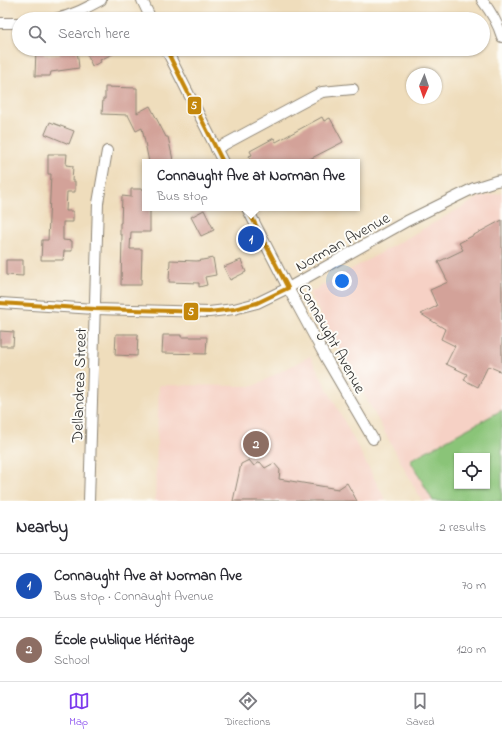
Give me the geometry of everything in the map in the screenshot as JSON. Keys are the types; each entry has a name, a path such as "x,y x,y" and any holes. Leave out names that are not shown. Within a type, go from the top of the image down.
{"street":[{"path":"77,12 101,0"},
{"path":"142,0 148,12"},
{"path":"482,0 490,11 502,37"},
{"path":"0,23 12,23"},
{"path":"170,56 221,159"},
{"path":"216,149 322,92 352,89"},
{"name":"Dellandrea Street","path":"90,501 98,203 107,151"},
{"name":"Norman Avenue","path":"0,303 95,309 209,312 234,309 257,303 288,288 407,221 474,188 502,180"},
{"name":"Connaught Avenue","path":"249,211 288,288 373,439"}],"shaded area":[{"path":"502,193 502,501 422,501 309,293 480,197"},
{"path":"310,356 386,501 155,501 159,385 254,386"}],"green space":[{"path":"502,410 502,501 433,501 410,460"}],"building":[{"path":"36,56 78,56 79,68 51,72 50,76 35,76"},
{"path":"88,56 108,56 100,60 101,62 92,66"},
{"path":"105,87 137,88 137,113 150,106 166,137 168,137 173,159 148,159 142,128 136,131 128,115 102,114 103,99 105,99"},
{"path":"322,117 324,121 330,118 343,142 310,159 250,159 249,156 252,155 250,151 274,138 276,142"},
{"path":"50,122 74,131 69,144 45,134"},
{"path":"48,154 67,154 66,165 73,166 72,181 75,181 75,192 67,192 66,211 73,211 73,222 63,222 63,240 72,241 72,251 64,251 63,260 41,260 42,240 48,240 51,174 48,174"},
{"path":"131,189 142,189 142,211 150,211 150,232 131,232 130,249 142,249 141,285 121,285 122,235 120,235 120,223 122,196 131,197"},
{"path":"204,211 214,230 201,236 191,217"},
{"path":"502,220 502,372 488,366 478,387 464,380 467,374 446,364 455,346 441,339 445,329 421,314 437,306 430,290 448,282 438,262 463,250 459,243"},
{"path":"213,258 216,275 205,277 207,285 199,287 199,283 169,282 170,260 197,261"},
{"path":"6,260 23,260 23,276 6,275"},
{"path":"241,260 246,272 230,280 224,267"},
{"path":"0,331 14,332 13,346 0,346"},
{"path":"116,334 138,334 137,356 115,355"},
{"path":"163,335 207,337 206,354 162,353"},
{"path":"249,460 254,466 260,462 265,468 274,463 280,470 279,479 338,489 347,483 357,501 233,501 241,464"}],"transit line":[{"name":"5","path":"170,56 221,159"},
{"name":"5","path":"0,303 95,309 209,312 234,309 257,303 288,288 249,211"}],"place":[{"name":"Connaught Ave at Norman Ave","path":"251,239"},
{"name":"École publique Héritage","path":"256,444"}]}
